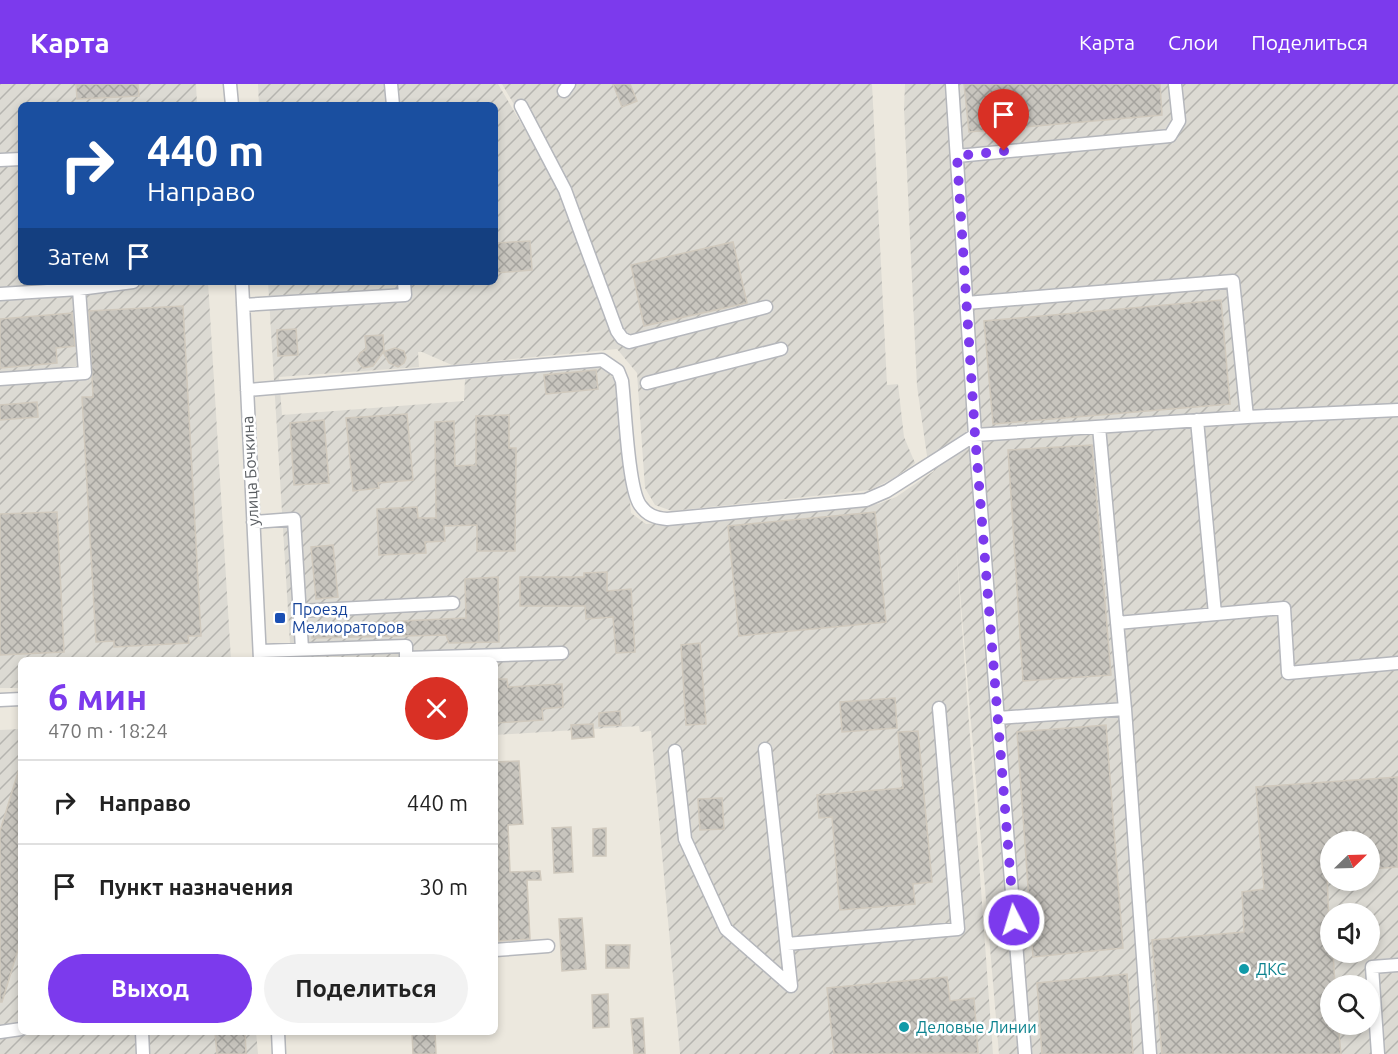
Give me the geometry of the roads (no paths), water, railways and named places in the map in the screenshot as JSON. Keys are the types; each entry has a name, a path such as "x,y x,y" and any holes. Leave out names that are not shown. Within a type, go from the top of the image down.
{"street":[{"path":"230,84 232,102"},
{"path":"391,84 393,102"},
{"path":"952,84 975,435 1025,1054"},
{"path":"957,156 1170,136 1179,121 1175,84"},
{"path":"522,106 565,190 592,267 617,331 622,338 629,342 766,307"},
{"path":"0,160 18,159"},
{"path":"966,303 1233,281 1247,417"},
{"path":"0,294 110,285"},
{"name":"улица Бочкина","path":"242,285 260,655"},
{"path":"243,305 405,295 404,285"},
{"path":"0,379 85,373 79,289"},
{"path":"647,383 781,349"},
{"path":"247,390 602,360 618,371 622,381 636,497 647,513 656,518 667,519 866,500 887,491 975,435 1247,417 1398,410"},
{"path":"1197,420 1215,614"},
{"path":"1100,427 1125,709 1150,1054"},
{"path":"253,522 294,519 302,650"},
{"path":"299,611 453,603"},
{"path":"1117,623 1284,608 1288,673 1398,663"},
{"path":"260,655 302,650 406,646 406,657"},
{"path":"437,657 562,653"},
{"path":"0,700 18,699"},
{"path":"786,944 958,929 939,708"},
{"path":"998,718 1125,709"},
{"path":"675,751 685,839 726,929 791,986 765,749"},
{"path":"498,950 548,946"},
{"path":"1378,1054 1372,967 1398,965"},
{"path":"0,1032 18,1029"},
{"path":"142,1035 143,1054"},
{"path":"278,1035 279,1054"}],"place":[{"name":"Проезд Мелиораторов","path":"280,618"},
{"name":"ДКС","path":"1244,969"},
{"name":"Деловые Линии","path":"904,1027"}]}
